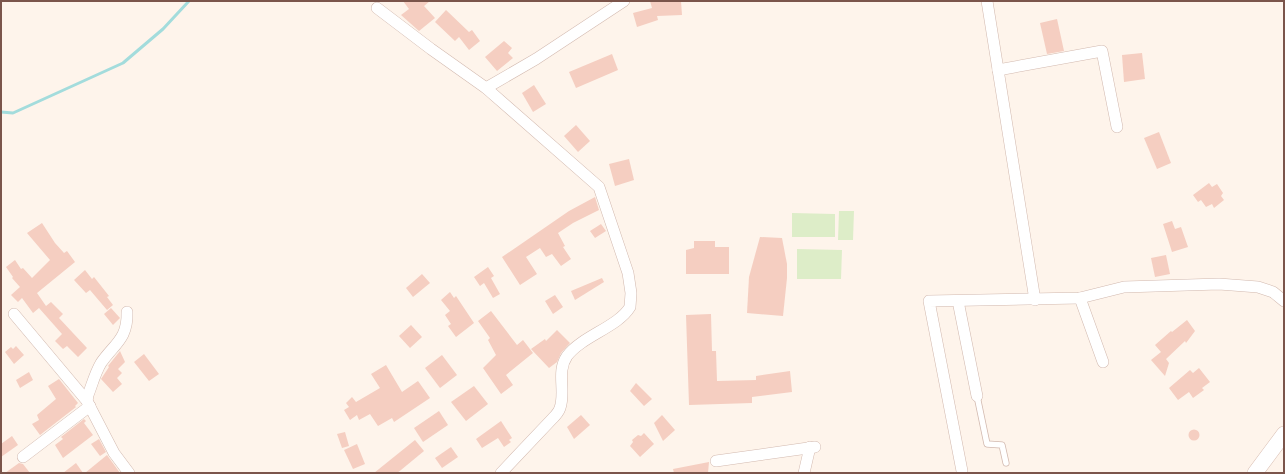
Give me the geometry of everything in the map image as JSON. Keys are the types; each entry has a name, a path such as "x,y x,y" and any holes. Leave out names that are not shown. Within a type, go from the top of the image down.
{"main road":[{"path":"1256,473 1284,434"}],"street":[{"path":"486,88 536,59 624,1"},
{"path":"987,1 1035,300"},
{"path":"378,8 431,49 486,88 599,187 628,273 632,298 632,303 628,311 580,344 567,356 562,366 560,409 501,473"},
{"path":"998,70 1102,51 1117,127"},
{"path":"962,471 929,301 1080,298 1124,288 1219,284 1258,287 1273,292 1284,300"},
{"path":"1080,298 1104,362"},
{"path":"958,301 977,396"},
{"path":"89,404 88,395 101,364 120,342 125,330 128,312"},
{"path":"14,314 89,404 114,453 129,473"},
{"path":"23,457 89,404"},
{"path":"716,461 812,447 804,473"}],"lane":[{"path":"977,396 987,444 1002,445 1006,463"}],"green space":[{"path":"839,211 854,211 853,240 838,240"},
{"path":"792,213 835,214 835,237 792,237"},
{"path":"797,249 842,250 841,279 797,279"}],"building":[{"path":"403,1 430,1 424,6 435,18 419,31 401,15 409,9"},
{"path":"650,1 681,1 682,15 657,16 658,20 637,27 633,13 652,8"},
{"path":"446,10 469,32 472,30 480,41 469,50 459,37 455,41 435,22"},
{"path":"1057,19 1064,51 1047,54 1040,23"},
{"path":"504,41 512,48 508,53 513,58 497,71 485,57"},
{"path":"1142,53 1145,79 1124,82 1122,55"},
{"path":"612,54 618,70 576,88 569,72"},
{"path":"534,85 546,104 533,112 522,93"},
{"path":"576,125 590,141 578,152 564,136"},
{"path":"1159,132 1171,163 1157,169 1144,138"},
{"path":"629,159 634,180 615,186 609,164"},
{"path":"1209,183 1212,187 1217,184 1223,193 1221,196 1224,200 1214,208 1212,204 1206,207 1201,200 1198,202 1193,195"},
{"path":"595,197 599,210 573,223 558,233 565,246 563,247 571,259 561,266 552,254 546,257 540,248 526,257 537,274 520,285 502,257 569,211"},
{"path":"1172,221 1175,229 1181,227 1188,247 1172,252 1163,224"},
{"path":"42,223 55,243 64,253 67,251 75,262 37,293 46,306 51,302 63,314 59,318 87,348 78,357 67,346 63,349 55,341 62,334 39,308 33,313 22,298 18,302 11,295 20,287 12,278 13,277 6,267 15,260 21,269 23,268 32,278 50,260 27,233"},
{"path":"601,224 606,231 595,238 590,231"},
{"path":"760,237 782,238 787,264 783,316 747,313 749,277"},
{"path":"694,241 715,241 715,247 729,247 729,274 686,274 686,250 694,248"},
{"path":"1166,255 1170,274 1155,277 1151,258"},
{"path":"488,267 494,276 491,278 500,294 493,298 484,283 480,286 474,277"},
{"path":"85,270 92,279 94,277 109,296 107,297 113,305 107,310 90,290 86,293 74,280"},
{"path":"422,274 430,283 413,297 406,288"},
{"path":"602,278 604,282 575,300 571,291"},
{"path":"450,292 454,298 456,296 474,323 456,337 448,326 451,324 445,315 450,311 441,300"},
{"path":"555,295 563,307 553,314 545,301"},
{"path":"111,308 120,318 113,325 104,314"},
{"path":"491,311 517,345 523,340 533,353 506,375 513,385 501,394 483,368 496,355 488,340 490,338 478,321"},
{"path":"711,314 712,351 716,351 717,381 756,380 756,376 790,371 792,392 752,397 752,403 689,405 686,315"},
{"path":"1187,320 1195,331 1186,343 1185,341 1166,359 1169,363 1165,376 1151,360 1161,352 1155,345"},
{"path":"411,325 422,337 410,348 399,336"},
{"path":"557,330 570,343 561,353 557,362 549,368 531,349 545,339 546,341"},
{"path":"16,346 24,355 14,364 5,352 11,347 13,349"},
{"path":"120,351 125,362 118,369 122,373 117,378 122,384 113,392 101,379 109,367 108,366"},
{"path":"144,354 159,374 149,381 134,362"},
{"path":"442,355 457,375 440,388 425,368"},
{"path":"386,365 402,392 418,381 430,398 394,422 392,418 378,426 370,414 359,420 357,415 350,420 344,410 349,407 346,403 352,397 356,402 380,388 371,374"},
{"path":"1199,368 1210,382 1202,388 1204,390 1193,398 1189,392 1178,400 1169,388 1190,370 1193,373"},
{"path":"29,372 33,380 20,388 16,380"},
{"path":"59,379 78,403 75,406 76,407 40,435 32,424 39,420 37,415 56,399 48,386"},
{"path":"636,383 652,399 644,406 630,391"},
{"path":"474,386 488,404 466,421 451,402"},
{"path":"439,411 448,425 423,442 414,428"},
{"path":"581,415 590,425 574,439 567,427"},
{"path":"662,415 675,430 663,441 654,423"},
{"path":"84,419 86,421 84,423 93,435 63,458 55,445 63,439 61,437"},
{"path":"501,421 512,438 509,440 511,442 504,447 498,438 482,448 476,439"},
{"path":"1194,429 1198,431 1200,435 1198,439 1194,441 1190,439 1188,435 1190,431"},
{"path":"345,432 349,446 342,448 337,434"},
{"path":"644,433 654,444 640,457 630,446 633,442 632,440 638,435 641,436"},
{"path":"12,436 18,445 1,457 1,444"},
{"path":"99,439 106,452 100,456 91,444"},
{"path":"415,440 424,451 401,470 397,473 374,473"},
{"path":"357,444 365,464 353,469 344,450"},
{"path":"451,447 458,457 442,468 435,458"},
{"path":"107,455 120,473 85,473"},
{"path":"709,462 708,473 674,473 673,469"},
{"path":"19,463 23,464 30,473 5,473"},
{"path":"76,463 83,473 63,473"}],"waterway":[{"path":"1,112 13,113 123,63 163,29 189,1"}]}
